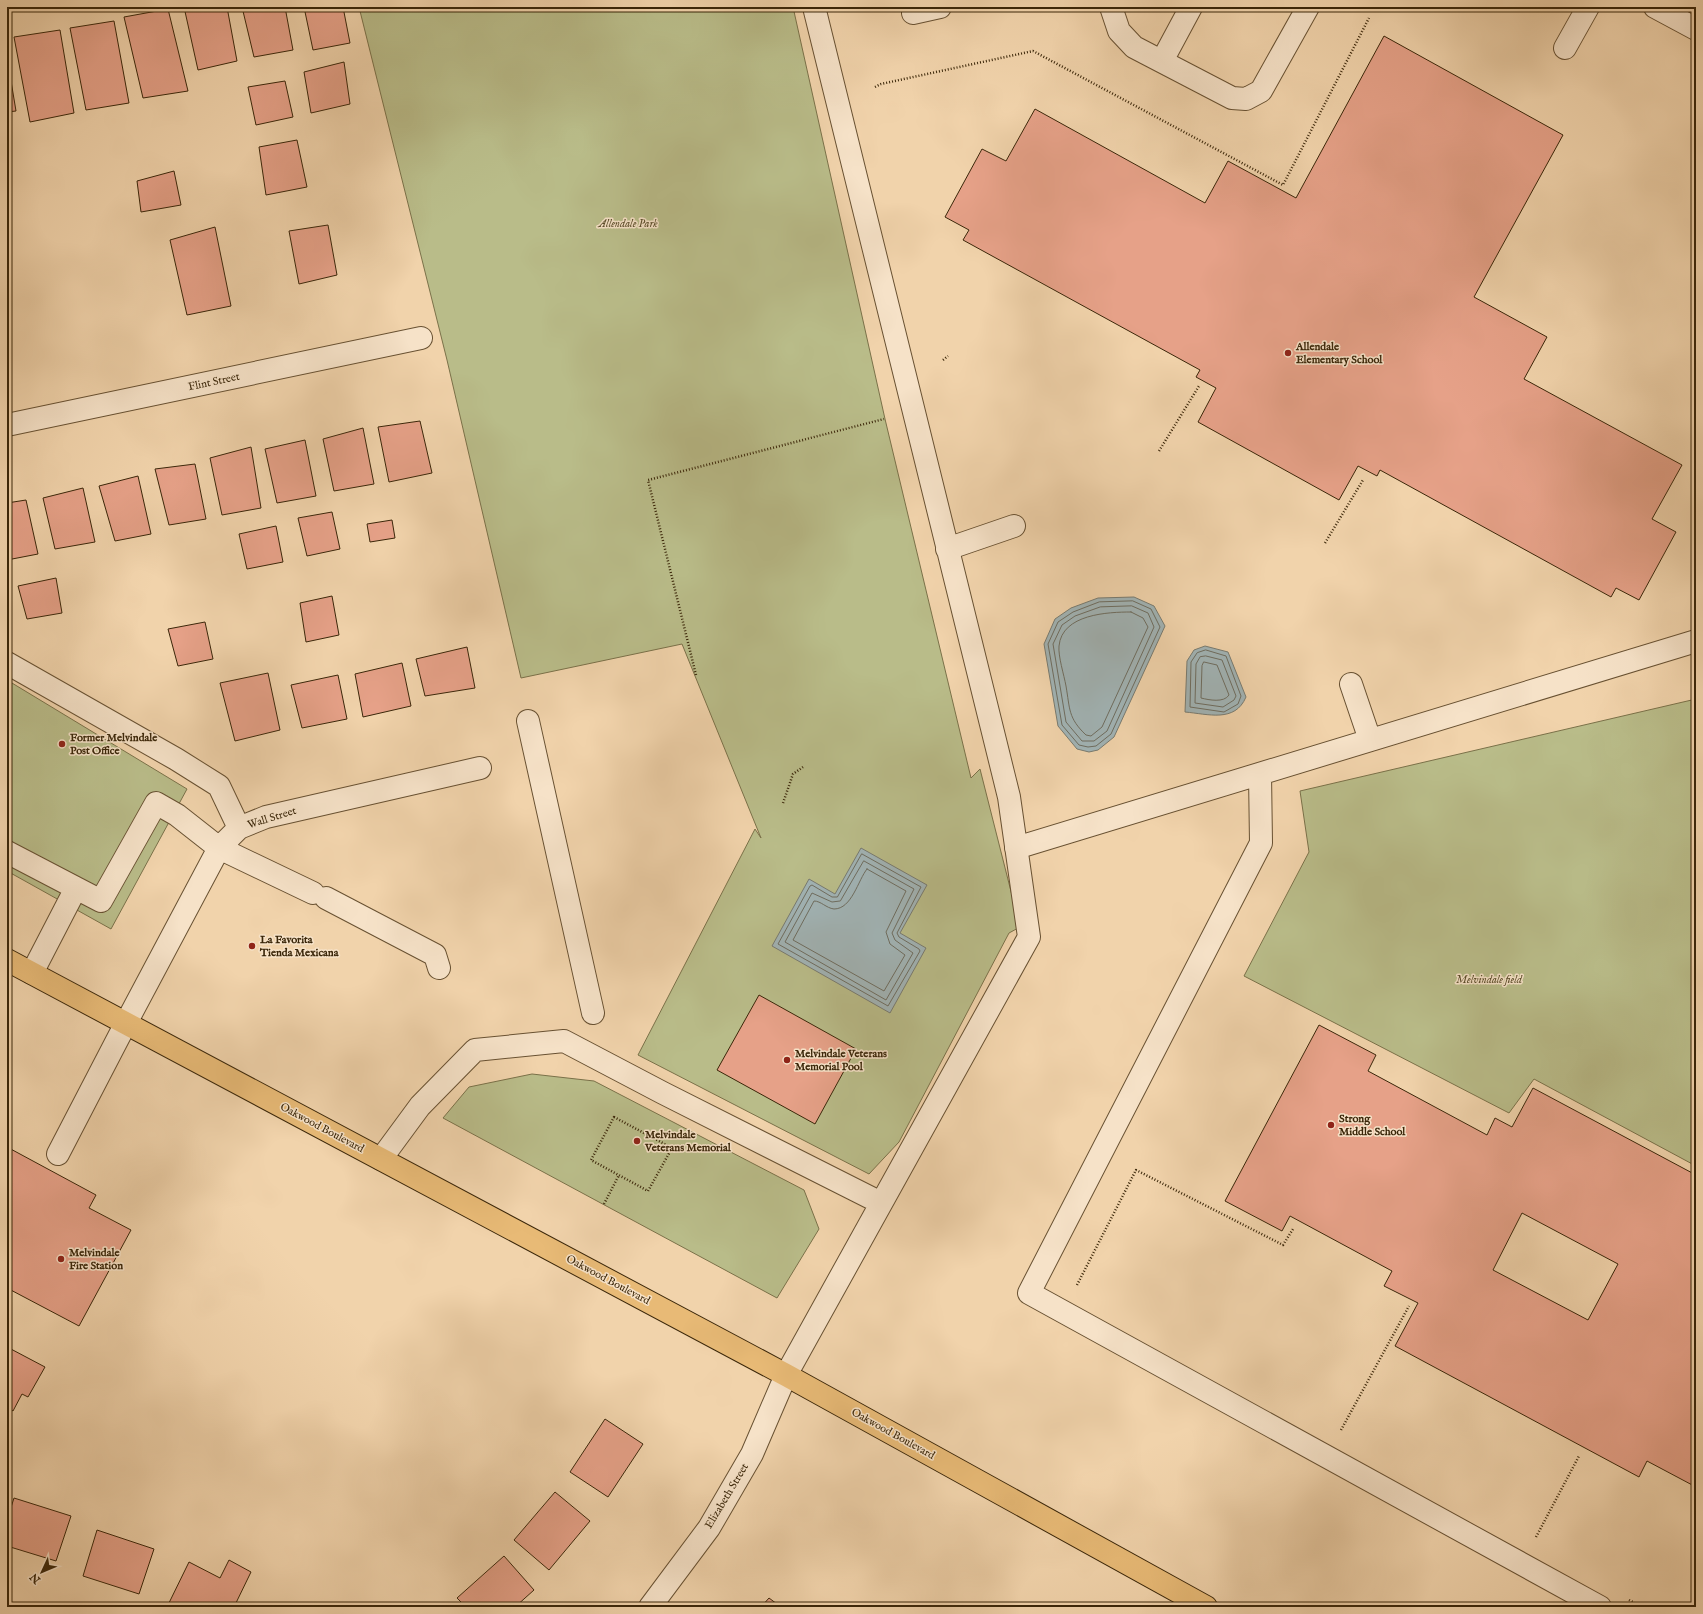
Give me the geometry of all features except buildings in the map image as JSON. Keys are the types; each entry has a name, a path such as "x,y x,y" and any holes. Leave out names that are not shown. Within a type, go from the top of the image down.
{"main road":[{"name":"Oakwood Boulevard","path":"7,960 786,1375 1195,1604"}],"street":[{"name":"Elizabeth Street","path":"650,1607 705,1534 752,1454 786,1375 1029,937 1009,798 814,7"},
{"path":"913,13 940,7"},
{"path":"1111,7 1119,31 1134,47 1232,98 1246,99 1261,91 1308,7"},
{"path":"1162,61 1191,7"},
{"path":"1565,48 1588,7"},
{"path":"1655,7 1696,29"},
{"name":"Flint Street","path":"7,425 421,338"},
{"path":"948,549 1014,526"},
{"path":"1016,848 1696,641"},
{"path":"7,663 176,759 219,786 239,828"},
{"path":"1351,684 1370,740"},
{"path":"528,721 593,1013"},
{"name":"Wall Street","path":"58,1154 219,848 239,828 266,817 480,768"},
{"path":"1260,774 1261,843 1029,1293 1600,1607"},
{"path":"7,852 101,901 156,803 193,827 219,848 320,896 435,955 439,968"},
{"path":"32,973 76,888"},
{"path":"381,1159 420,1106 475,1050 564,1041 663,1093 881,1203"}],"path":[{"path":"875,87 881,84 1033,51 1283,185 1370,18"},
{"path":"943,360 948,356"},
{"path":"1159,451 1198,386"},
{"path":"696,675 648,480 885,419"},
{"path":"1325,543 1363,480"},
{"path":"783,803 793,774 803,767"},
{"path":"614,1117 672,1148 648,1191 619,1175 591,1160 614,1117"},
{"path":"1077,1290 1077,1283 1136,1170 1284,1245 1293,1229"},
{"path":"604,1204 619,1175"},
{"path":"1338,1434 1409,1306"},
{"path":"1535,1540 1579,1456"},
{"path":"1628,1599 1642,1607"}],"green space":[{"name":"Allendale Park","path":"359,7 793,7 885,419 971,778 980,769 1020,927 1009,933 899,1142 869,1174 638,1055 755,829 761,838 682,644 521,678 447,360"},
{"path":"7,680 187,789 111,929 7,871"},
{"name":"Melvindale field","path":"1696,699 1696,1166 1534,1079 1509,1113 1244,976 1309,852 1300,791"},
{"path":"532,1074 594,1081 804,1190 819,1229 777,1298 443,1118 469,1087"}],"water":[{"path":"1134,597 1154,606 1165,626 1114,737 1098,750 1089,752 1077,749 1058,726 1044,644 1055,619 1071,608 1098,598"},
{"path":"1205,646 1228,652 1246,697 1235,711 1228,714 1212,715 1185,712 1187,661 1194,650"},
{"path":"861,848 927,885 900,933 926,948 890,1013 772,946 809,879 835,894"}],"place":[{"name":"Allendale Elementary School","path":"1288,353"},
{"name":"Former Melvindale Post Office","path":"62,744"},
{"name":"La Favorita Tienda Mexicana","path":"252,946"},
{"name":"Melvindale Veterans Memorial Pool","path":"787,1060"},
{"name":"Strong Middle School","path":"1331,1125"},
{"name":"Melvindale Veterans Memorial","path":"637,1141"},
{"name":"Melvindale Fire Station","path":"61,1259"}]}
